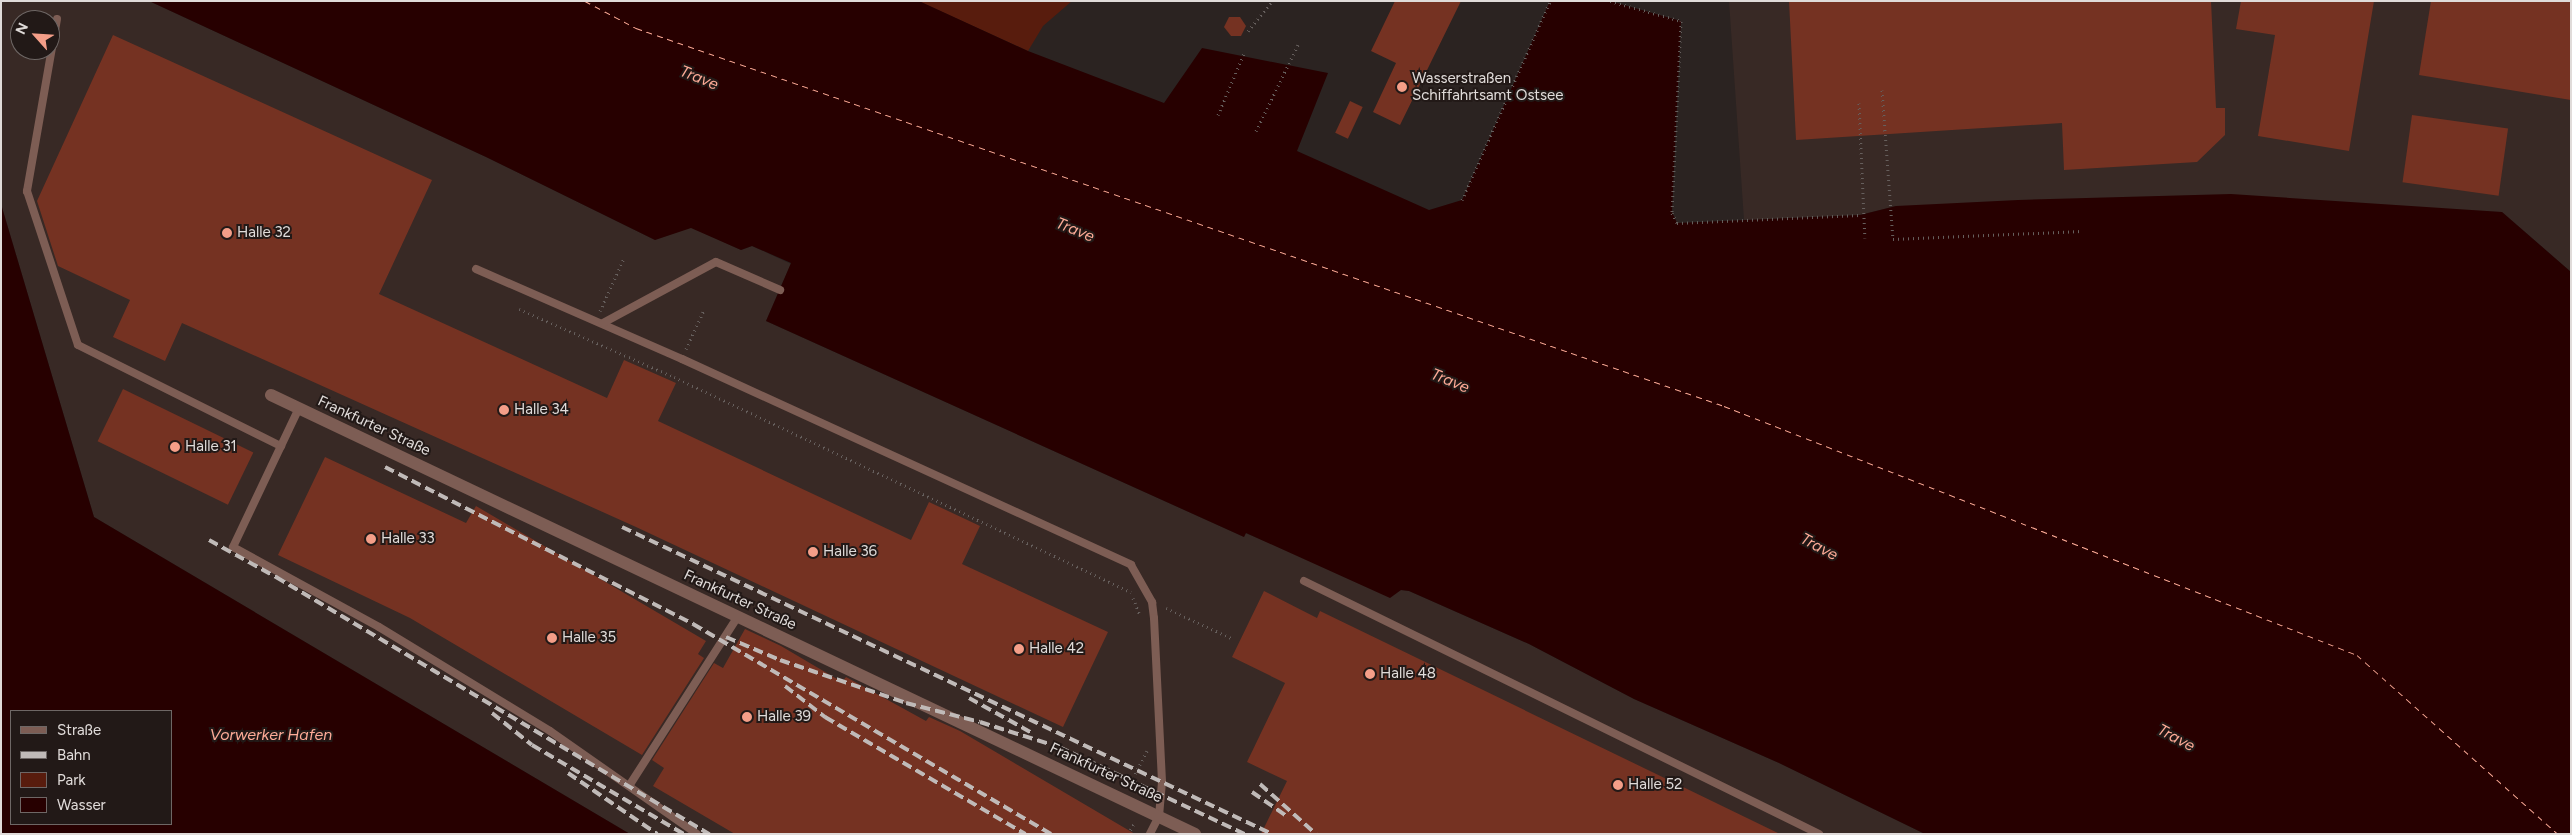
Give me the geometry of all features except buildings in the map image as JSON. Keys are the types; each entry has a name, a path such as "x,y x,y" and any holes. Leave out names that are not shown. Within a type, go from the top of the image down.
{"street":[{"name":"Frankfurter Straße","path":"271,395 1195,834"}],"lane":[{"path":"50,60 27,191 78,345 281,446"},
{"path":"599,322 716,262 780,290"},
{"path":"476,269 682,359 1131,565 1152,602 1162,782 1159,816 1150,834"},
{"path":"299,408 233,547 378,627 550,731 697,834"},
{"path":"1304,581 1820,834"},
{"path":"629,786 738,616"}],"path":[{"path":"1248,31 1272,1"},
{"path":"1462,200 1550,1"},
{"path":"1610,1 1681,21 1672,212 1677,223 1860,215"},
{"path":"1256,131 1298,44"},
{"path":"1218,116 1245,51"},
{"path":"1882,90 1893,239 2082,231"},
{"path":"1859,103 1865,238"},
{"path":"587,339 599,322 624,258"},
{"path":"519,309 674,377 1231,638"},
{"path":"674,377 704,310"},
{"path":"1131,592 1140,617"},
{"path":"1123,799 1146,752 1146,742"},
{"path":"1128,834 1139,815"}],"shaded area":[{"path":"1,1 149,1 486,157 655,240 691,227 741,250 752,246 791,264 766,321 1244,537 1245,533 1395,593 1401,590 1409,591 1529,644 1634,699 1779,763 1925,834 630,834 94,517 1,204"},
{"path":"1729,1 2571,1 2571,272 2502,212 1896,206 1860,215 1744,220"}],"green space":[{"path":"918,1 1072,1 1043,26 1028,51"}],"water":[{"name":"Trave","path":"149,1 919,1 1028,51 1164,103 1202,48 1328,73 1297,151 1429,210 1462,200 1550,1 1610,1 1681,21 1672,212 1677,223 1860,215 1896,206 2018,200 2231,194 2502,212 2571,272 2571,834 1925,834 1779,763 1634,699 1529,644 1409,591 1401,590 1390,598 1246,533 1244,537 766,321 791,263 752,246 741,250 691,228 655,240 486,157"},
{"name":"Vorwerker Hafen","path":"1,204 94,517 630,834 1,834"}],"ferry route":[{"path":"585,1 636,28 1724,406 2357,655 2558,834"}],"railway":[{"path":"385,467 693,624 1051,834"},
{"path":"622,527 1272,834"},
{"path":"209,540 276,577 709,834"},
{"path":"726,637 780,660 906,703 980,722 1065,749"},
{"path":"785,686 825,717 1025,834"},
{"path":"969,698 1034,734"},
{"path":"492,713 532,745 684,834"},
{"path":"1059,747 1245,834"},
{"path":"568,773 657,834"},
{"path":"1260,784 1316,834"},
{"path":"1252,792 1288,817"}],"place":[{"name":"Wasserstraßen Schiffahrtsamt Ostsee","path":"1402,87"},
{"name":"Halle 32","path":"227,233"},
{"name":"Halle 34","path":"504,410"},
{"name":"Halle 31","path":"175,447"},
{"name":"Halle 33","path":"371,539"},
{"name":"Halle 36","path":"813,552"},
{"name":"Halle 35","path":"552,638"},
{"name":"Halle 42","path":"1019,649"},
{"name":"Halle 48","path":"1370,674"},
{"name":"Halle 39","path":"747,717"},
{"name":"Halle 52","path":"1618,785"}]}
